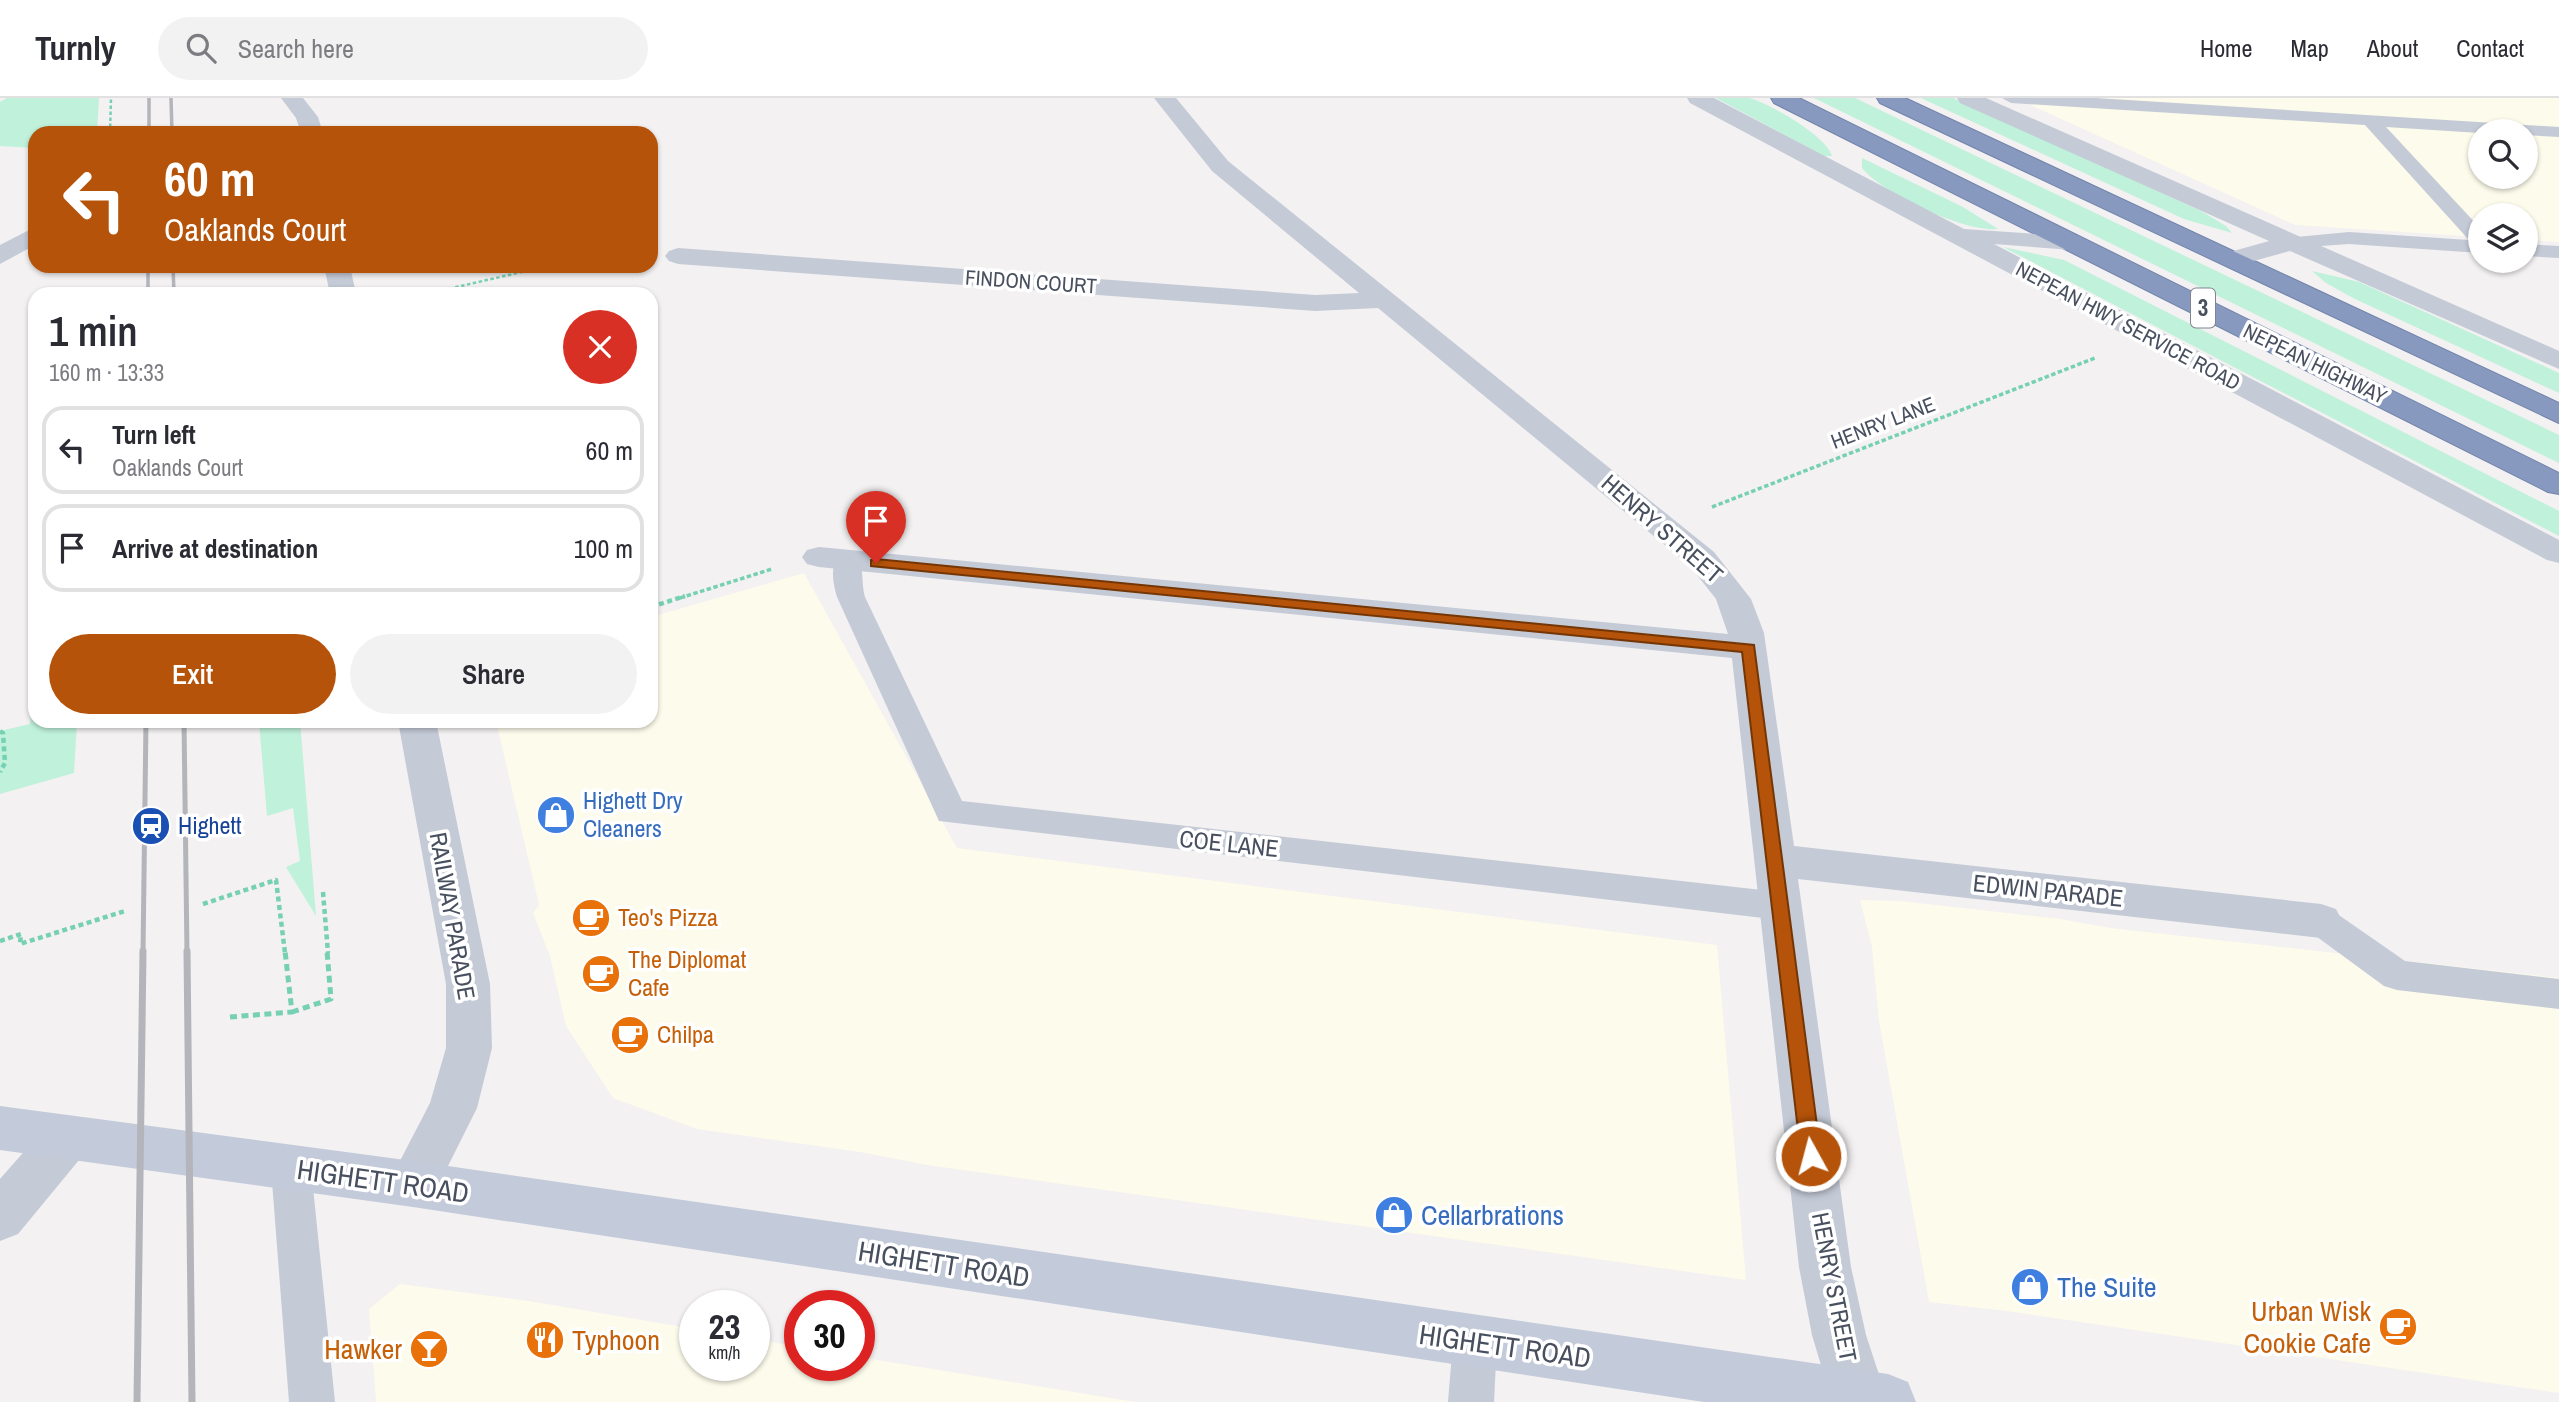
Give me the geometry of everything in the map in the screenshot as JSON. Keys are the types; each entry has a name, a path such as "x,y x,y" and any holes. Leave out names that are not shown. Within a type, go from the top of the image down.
{"highway":[{"name":"NEPEAN HIGHWAY","path":"1782,98 2559,485"},
{"name":"3","path":"1888,98 2559,414"}],"street":[{"path":"292,98 307,117 310,126"},
{"name":"HENRY STREET","path":"1165,98 1220,166 1662,526 1728,587 1744,620 1749,648 1825,1267 1839,1335 1869,1400"},
{"name":"NEPEAN HWY SERVICE ROAD","path":"1698,98 2559,553"},
{"path":"1968,98 2559,361"},
{"path":"1843,175 1847,130"},
{"name":"NEPEAN HIGHWAY","path":"1956,234 2072,242"},
{"path":"0,256 28,238"},
{"path":"2231,260 2293,242"},
{"name":"FINDON COURT","path":"678,256 1315,303 1383,300"},
{"path":"834,559 1749,648"},
{"name":"RAILWAY PARADE","path":"413,1184 453,1108 469,1048 468,984 418,728"},
{"name":"EDWIN PARADE","path":"1774,860 2321,921"},
{"name":"HIGHETT ROAD","path":"0,1128 413,1184 1869,1400"},
{"path":"0,1217 67,1139"}],"lane":[{"path":"2011,98 2559,132"},
{"path":"2370,120 2468,227"},
{"path":"2293,242 2349,238 2468,246"},
{"path":"2538,251 2559,252"},
{"name":"COE LANE","path":"834,559 951,812 1781,906"},
{"path":"2321,921 2397,975 2559,995"},
{"path":"291,1168 312,1402"},
{"path":"1471,1402 1475,1341"}],"path":[{"path":"110,126 111,98"},
{"path":"456,287 518,273"},
{"name":"HENRY LANE","path":"1662,526 2103,355"},
{"path":"658,605 780,566"},
{"path":"0,731 4,733 5,763 0,772"},
{"path":"203,904 276,880 292,1012"},
{"path":"230,1017 292,1012 331,999 323,892"},
{"path":"0,941 20,934 20,944 125,911"}],"shaded area":[{"path":"2015,98 2559,98 2559,242 2538,241 2538,203 2468,203 2468,236 2295,225"},
{"path":"804,573 957,848 1717,945 1746,1280 927,1165 860,1152 697,1129 613,1098 566,1026 550,956 533,913 539,905 498,728 658,728 658,615"},
{"path":"1860,900 1900,901 2061,919 2110,928 2559,978 2559,1393 2007,1311 1929,1302 1879,1021 1872,947"},
{"path":"400,1284 529,1301 679,1326 679,1381 770,1381 770,1342 784,1344 784,1381 875,1381 875,1360 1135,1402 376,1402 369,1309"}],"green space":[{"path":"7,98 99,98 97,126 28,126 28,148 0,146 0,102"},
{"path":"1716,98 1749,98 1770,106 1809,130 1828,148 1832,156 1824,156"},
{"path":"1814,98 1855,98 2559,435 2559,463"},
{"path":"1921,98 1953,98 2201,211 2226,226 2232,233 2184,219"},
{"path":"1862,158 1963,207 1998,229 1966,225 1905,199 1872,178 1862,168"},
{"path":"2003,247 2064,260 2559,511 2559,536"},
{"path":"2312,271 2359,282 2559,373 2559,393 2355,299 2326,283"},
{"path":"28,724 28,728 77,728 74,773 0,794 0,731"},
{"path":"260,728 301,728 316,916 286,867 300,861 293,808 267,816"}],"railway":[{"path":"149,98 149,126"},
{"path":"171,98 172,126"},
{"path":"148,273 148,287"},
{"path":"173,273 174,287"},
{"path":"143,953 146,728"},
{"path":"184,728 187,953"},
{"path":"137,1402 143,951"},
{"path":"187,951 192,1402"}],"place":[{"name":"Highett Dry Cleaners","path":"556,815"},
{"name":"Highett","path":"151,826"},
{"name":"Teo's Pizza","path":"591,918"},
{"name":"The Diplomat Cafe","path":"601,974"},
{"name":"Chilpa","path":"630,1035"},
{"name":"Cellarbrations","path":"1394,1215"},
{"name":"The Suite","path":"2030,1287"},
{"name":"Urban Wisk Cookie Cafe","path":"2398,1327"},
{"name":"Typhoon","path":"545,1340"},
{"name":"Hawker","path":"429,1349"}],"route":[{"path":"876,563 1749,648 1811,1156"}]}
